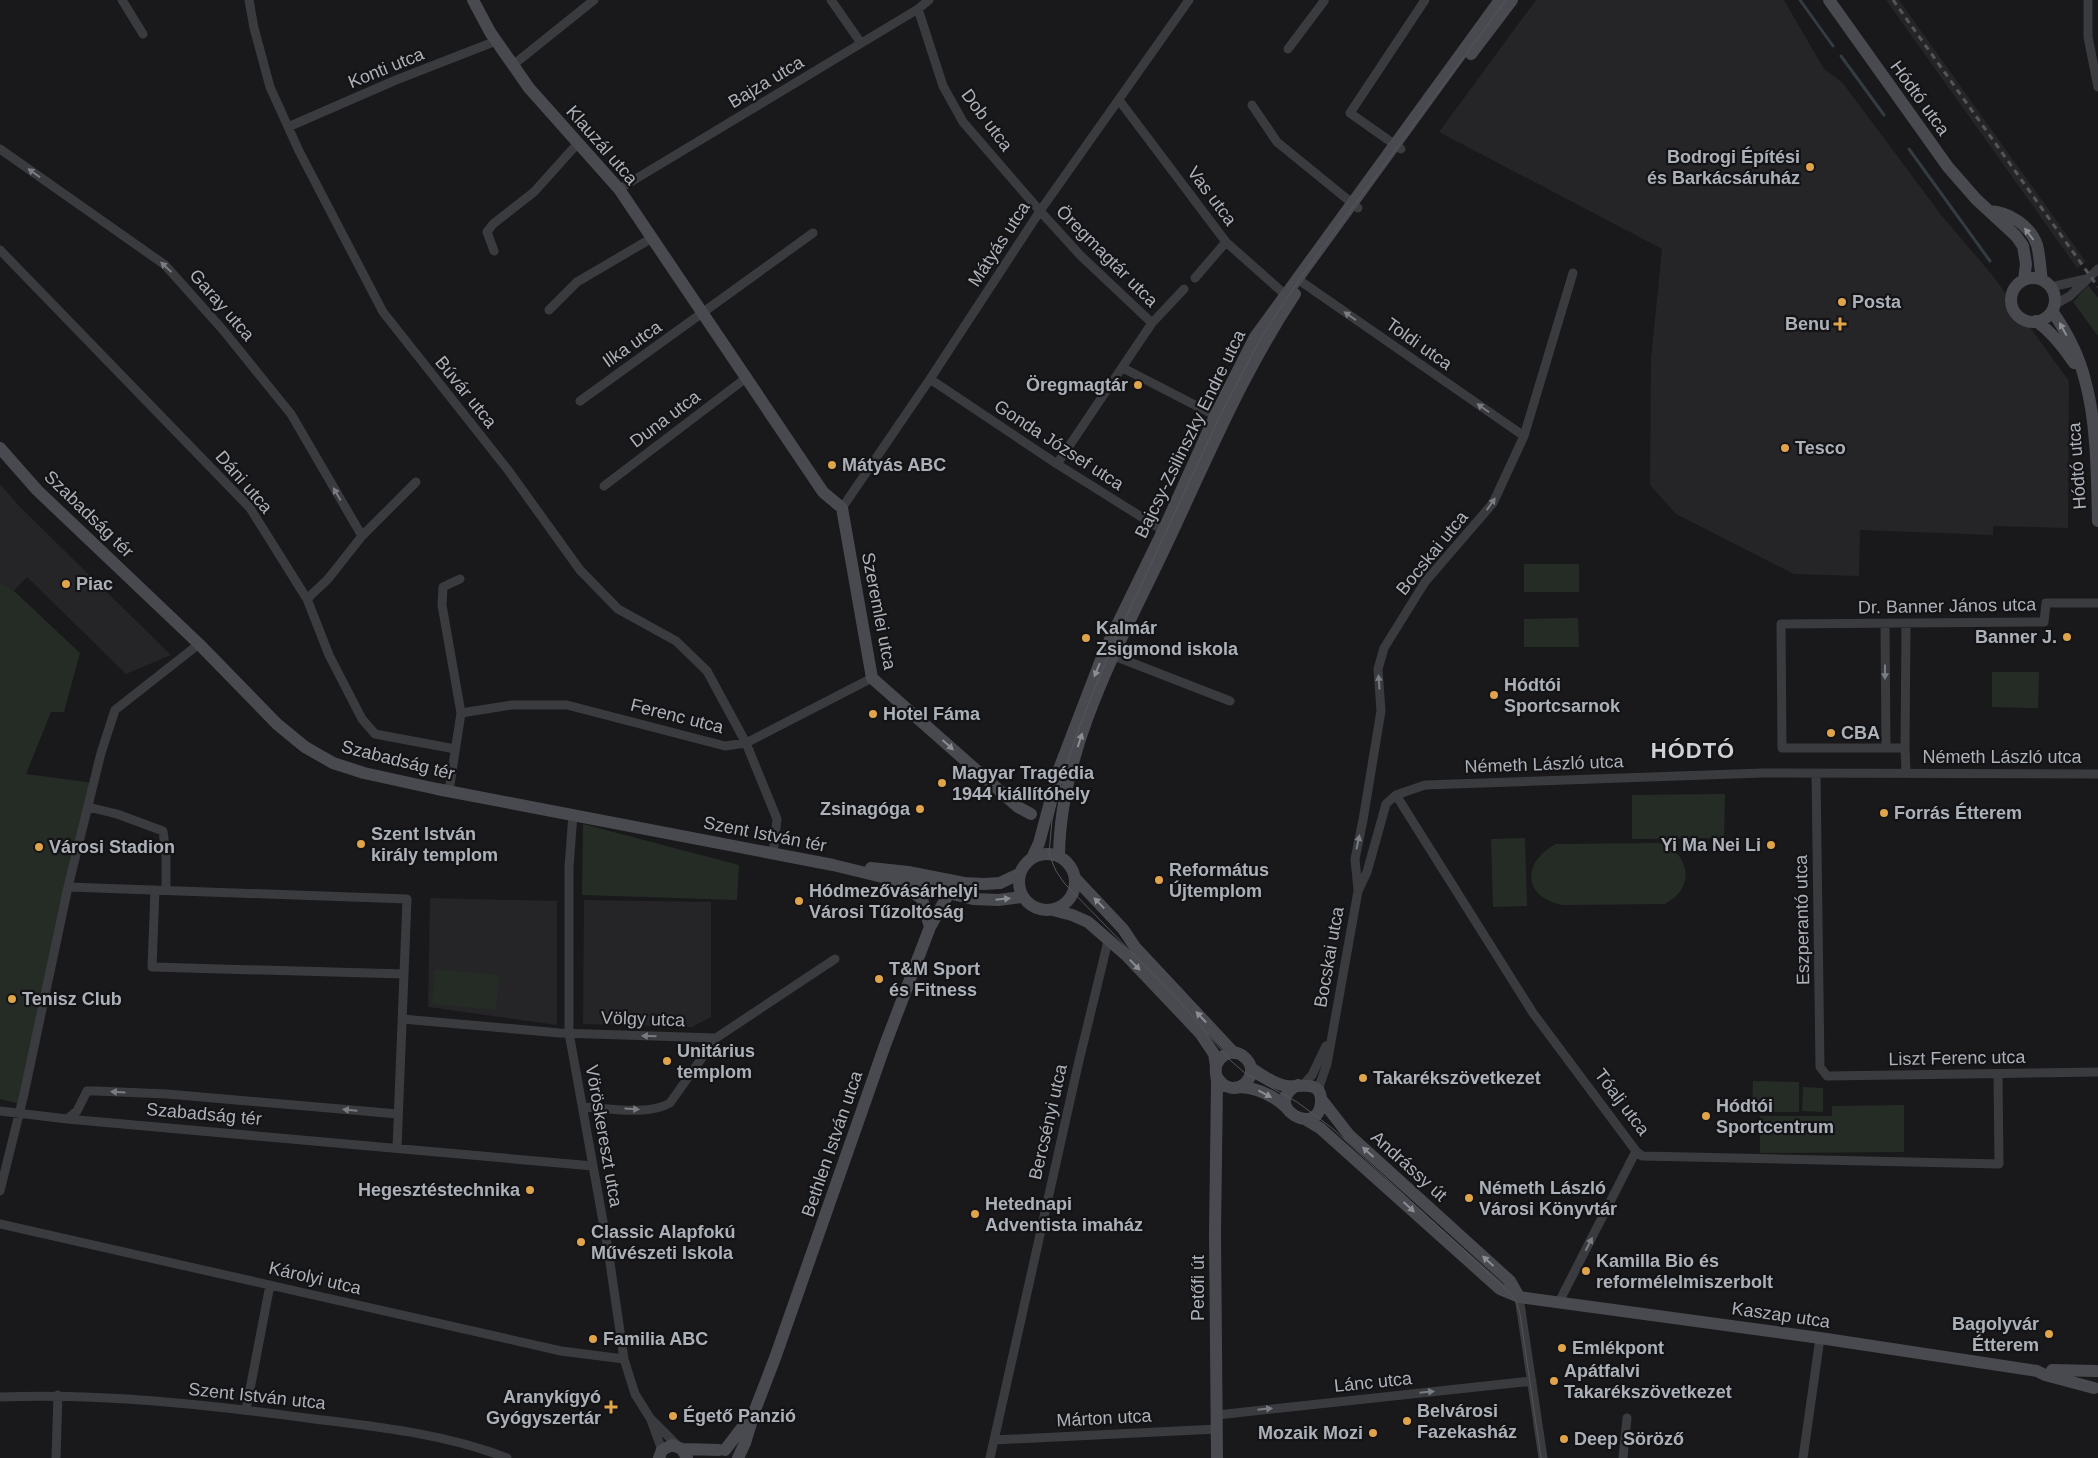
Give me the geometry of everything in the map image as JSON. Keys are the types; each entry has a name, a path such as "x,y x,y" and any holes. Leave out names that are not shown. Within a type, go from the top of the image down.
{"street":[{"path":"122,0 143,34"},
{"name":"Búvár utca","path":"249,0 254,28 270,88 383,312 508,470 580,570 618,609 676,641 707,671 746,743 777,819 773,854"},
{"name":"Klauzál utca","path":"473,0 496,41 529,88 619,189 823,492 842,508"},
{"path":"513,65 594,0"},
{"path":"831,0 861,43"},
{"name":"Bajza utca","path":"619,189 918,9 929,0"},
{"name":"Mátyás utca","path":"842,508 930,379 1040,211 1188,0"},
{"path":"1288,49 1323,0"},
{"path":"1398,147 1350,113 1426,0"},
{"name":"Bajcsy-Zsilinszky Endre utca","path":"1032,858 1039,843 1059,770 1109,654 1167,533 1219,417 1300,280 1398,147 1500,0"},
{"name":"Bajcsy-Zsilinszky Endre utca","path":"1398,147 1512,0"},
{"name":"Hódtó utca","path":"1828,0 1948,167 1976,200 2016,236 2023,246 2026,264 2024,280"},
{"path":"2088,0 2088,37 2098,87"},
{"name":"Dob utca","path":"918,9 943,86 963,122 1040,211"},
{"name":"Konti utca","path":"288,126 396,80 496,41"},
{"name":"Vas utca","path":"1119,100 1226,242 1288,298"},
{"path":"1252,105 1277,142 1355,206"},
{"path":"494,250 487,232 493,224 534,192 578,142"},
{"name":"Garay utca","path":"0,149 165,265 223,330 291,414 362,536"},
{"name":"Öregmagtár utca","path":"1040,211 1080,255 1152,323"},
{"name":"Hódtó utca","path":"1989,211 2001,211 2017,220 2028,231 2037,245 2047,283"},
{"path":"703,314 813,233"},
{"path":"548,310 577,282 652,238"},
{"path":"1195,278 1226,242"},
{"name":"Dáni utca","path":"0,250 250,508 307,600 329,655 362,719 374,734 455,749"},
{"path":"2053,308 2070,296 2098,269"},
{"name":"Bocskai utca","path":"1358,891 1355,859 1381,711 1378,669 1384,648 1425,582 1493,503 1524,436 1573,273"},
{"path":"2047,283 2055,298 2053,308 2048,316 2036,321 2022,318 2017,314 2012,305 2012,294 2015,288 2024,280 2030,278 2047,283 2086,279"},
{"name":"Toldi utca","path":"1300,280 1524,436"},
{"name":"Öregmagtár utca","path":"1057,464 1152,323 1184,289"},
{"name":"Hódtó utca","path":"2053,308 2072,346 2085,380 2097,466 2098,521"},
{"name":"Ilka utca","path":"580,401 703,314"},
{"name":"Hódtó utca","path":"2036,321 2057,341 2085,380"},
{"path":"1123,368 1219,417"},
{"name":"Duna utca","path":"604,486 746,378"},
{"name":"Gonda József utca","path":"930,379 1057,464 1167,533"},
{"name":"Szabadság tér","path":"0,448 37,490 199,644 276,724 305,747 333,763 364,773 573,814"},
{"path":"307,600 328,579 362,536 416,482"},
{"name":"Szeremlei utca","path":"842,508 872,678 1018,807 1045,819"},
{"path":"449,791 461,713 442,605 443,587 460,579"},
{"name":"Dr. Banner János utca","path":"1782,748 1781,624 2044,622 2046,603 2098,603"},
{"path":"1884,624 1886,748"},
{"path":"1905,748 1906,624"},
{"path":"0,1191 68,887 101,753 116,710 199,644"},
{"path":"1109,654 1230,700"},
{"name":"Bajcsy-Zsilinszky Endre utca","path":"1059,856 1061,821 1073,762 1109,654"},
{"name":"Ferenc utca","path":"461,713 512,705 568,705 725,746 746,743 872,678"},
{"name":"Németh László utca","path":"1782,748 1905,748 1906,773"},
{"name":"Németh László utca","path":"1396,795 1425,785 1470,783 1816,773 2098,774"},
{"name":"Eszperantó utca","path":"1816,773 1820,1067"},
{"name":"Bocskai utca","path":"1320,1096 1320,1084 1327,1064 1358,891 1367,872 1386,804 1396,795"},
{"name":"Tóalj utca","path":"1396,795 1533,1013 1636,1151 1642,1156 1999,1164 1998,1074"},
{"path":"88,807 116,814 163,831 166,854 166,890"},
{"name":"Szent István tér","path":"573,814 833,865 973,900 998,900 1022,897"},
{"name":"Vöröskereszt utca","path":"573,814 568,867 569,1033 594,1166 624,1359 635,1394 650,1418 682,1451"},
{"path":"1049,854 1059,856 1072,869 1075,878 1123,929 1135,947 1234,1053 1245,1057 1251,1068 1271,1081 1286,1086 1310,1085 1320,1096 1319,1110 1310,1118 1294,1117 1280,1102 1254,1088 1224,1086 1217,1072 1214,1054 1200,1033 1127,956 1088,922 1053,910 1036,909 1028,904 1022,897 1018,882 1022,868 1032,858 1049,854"},
{"path":"833,865 908,872 964,883 1000,883 1019,874"},
{"path":"1053,910 1069,900 1073,893 1075,878"},
{"path":"900,882 922,899 930,926"},
{"path":"949,893 964,883"},
{"path":"68,887 407,899 397,1148"},
{"path":"155,890 152,967 404,974"},
{"name":"Bethlen István utca","path":"726,1455 746,1444 755,1410 885,1045 930,926 949,893"},
{"name":"Bercsényi utca","path":"990,1458 1108,940"},
{"path":"583,1107 650,1110 670,1103 716,1038 836,959"},
{"path":"402,1019 569,1033"},
{"name":"Bocskai utca","path":"1301,1084 1320,1061 1332,1029"},
{"name":"Völgy utca","path":"569,1033 716,1038"},
{"path":"1217,1072 1223,1056 1234,1053"},
{"name":"Liszt Ferenc utca","path":"1820,1067 1827,1076 2098,1072"},
{"path":"1238,1088 1250,1079 1251,1068"},
{"name":"Petőfi út","path":"1217,1072 1217,1458"},
{"path":"1287,1108 1288,1092 1301,1084"},
{"name":"Petőfi út","path":"1216,1118 1226,1097 1238,1088"},
{"name":"Szabadság tér","path":"67,1119 77,1111 87,1091 167,1094 398,1114"},
{"name":"Andrássy út","path":"1320,1096 1350,1136 1510,1281 1519,1297 1543,1458"},
{"name":"Szabadság tér","path":"0,1111 67,1119 594,1166"},
{"name":"Andrássy út","path":"1305,1119 1320,1128 1500,1289 1519,1297"},
{"path":"1558,1302 1636,1151"},
{"name":"Károlyi utca","path":"0,1224 561,1351 624,1359"},
{"path":"246,1410 270,1285"},
{"name":"Kaszap utca","path":"1519,1297 1820,1338 2038,1371 2097,1392"},
{"path":"1803,1458 1820,1338"},
{"path":"2097,1369 2093,1378 2097,1392"},
{"name":"Kaszap utca","path":"2038,1371 2097,1369"},
{"name":"Lánc utca","path":"1216,1415 1532,1381"},
{"path":"56,1458 58,1395"},
{"name":"Szent István utca","path":"0,1397 58,1395 246,1410 395,1429 480,1447 507,1458"},
{"path":"650,1418 660,1454"},
{"path":"1623,1458 1627,1418"},
{"name":"Márton utca","path":"994,1440 1217,1428"},
{"path":"660,1454 666,1446 682,1451 726,1455"}],"shaded area":[{"path":"1536,0 1784,0 1824,69 1842,82 1942,216 1993,276 2069,381 2068,528 1993,526 1993,535 1860,530 1859,576 1794,574 1676,514 1650,485 1651,359 1662,249 1439,132"},
{"path":"1886,0 1899,0 2086,262 2077,268"},
{"path":"2088,285 2098,298 2098,336 2073,302"},
{"name":"Piac","path":"0,484 20,507 171,655 126,674 27,577 0,605"},
{"path":"1524,564 1579,564 1579,592 1524,592"},
{"name":"Városi Stadion","path":"0,583 14,591 80,653 64,712 51,712 26,774 94,783 21,1104 0,1099"},
{"path":"1578,618 1579,647 1524,647 1524,619"},
{"path":"1992,672 2039,672 2038,708 1992,707"},
{"path":"1725,794 1724,838 1632,839 1632,795"},
{"path":"583,824 739,865 737,900 582,895"},
{"path":"1525,838 1527,906 1493,907 1491,839"},
{"path":"1659,843 1666,845 1678,854 1685,867 1686,874 1681,891 1665,904 1563,905 1550,901 1540,895 1531,879 1532,869 1537,860 1556,844"},
{"path":"430,898 557,901 557,1025 428,1007"},
{"path":"584,900 711,902 711,1017 692,1027 583,1024"},
{"path":"435,969 499,975 496,1010 432,1004"},
{"path":"1753,1081 1799,1082 1799,1112 1752,1112"},
{"path":"1803,1087 1823,1088 1823,1112 1802,1111"},
{"path":"1904,1105 1904,1152 1760,1153 1760,1116 1832,1116 1832,1106"}],"waterway":[{"path":"1800,0 1833,46"},
{"path":"1841,56 1884,115"},
{"path":"1909,149 1990,261"}],"tram line":[{"path":"1506,0 1299,280 1259,341 1219,418 1109,654 1082,720 1063,775 1052,820 1049,854 1056,871 1065,884 1181,1003 1231,1061 1245,1073 1297,1102 1332,1128 1511,1294 1516,1301 1520,1314 1541,1458"}],"railway":[{"path":"1893,0 2098,287"}],"place":[{"name":"Bodrogi Építési és Barkácsáruház","path":"1810,167"},
{"name":"Posta","path":"1842,302"},
{"name":"Benu","path":"1840,324"},
{"name":"Öregmagtár","path":"1138,385"},
{"name":"Tesco","path":"1785,448"},
{"name":"Mátyás ABC","path":"832,465"},
{"name":"Piac","path":"66,584"},
{"name":"Banner J.","path":"2067,637"},
{"name":"Kalmár Zsigmond iskola","path":"1086,638"},
{"name":"Hódtói Sportcsarnok","path":"1494,695"},
{"name":"Hotel Fáma","path":"873,714"},
{"name":"CBA","path":"1831,733"},
{"name":"Magyar Tragédia 1944 kiállítóhely","path":"942,783"},
{"name":"Zsinagóga","path":"920,809"},
{"name":"Forrás Étterem","path":"1884,813"},
{"name":"Szent István király templom","path":"361,844"},
{"name":"Yi Ma Nei Li","path":"1771,845"},
{"name":"Városi Stadion","path":"39,847"},
{"name":"Református Újtemplom","path":"1159,880"},
{"name":"Hódmezővásárhelyi Városi Tűzoltóság","path":"799,901"},
{"name":"T&M Sport és Fitness","path":"879,979"},
{"name":"Tenisz Club","path":"12,999"},
{"name":"Unitárius templom","path":"667,1061"},
{"name":"Takarékszövetkezet","path":"1363,1078"},
{"name":"Hódtói Sportcentrum","path":"1706,1116"},
{"name":"Hegesztéstechnika","path":"530,1190"},
{"name":"Németh László Városi Könyvtár","path":"1469,1198"},
{"name":"Hetednapi Adventista imaház","path":"975,1214"},
{"name":"Classic Alapfokú Művészeti Iskola","path":"581,1242"},
{"name":"Kamilla Bio és reformélelmiszerbolt","path":"1586,1271"},
{"name":"Bagolyvár Étterem","path":"2049,1334"},
{"name":"Familia ABC","path":"593,1339"},
{"name":"Emlékpont","path":"1562,1348"},
{"name":"Apátfalvi Takarékszövetkezet","path":"1554,1381"},
{"name":"Aranykígyó Gyógyszertár","path":"611,1407"},
{"name":"Égető Panzió","path":"673,1416"},
{"name":"Belvárosi Fazekasház","path":"1407,1421"},
{"name":"Mozaik Mozi","path":"1373,1433"},
{"name":"Deep Söröző","path":"1564,1439"}],"district":[{"name":"HÓDTÓ","path":"1693,750"}]}
